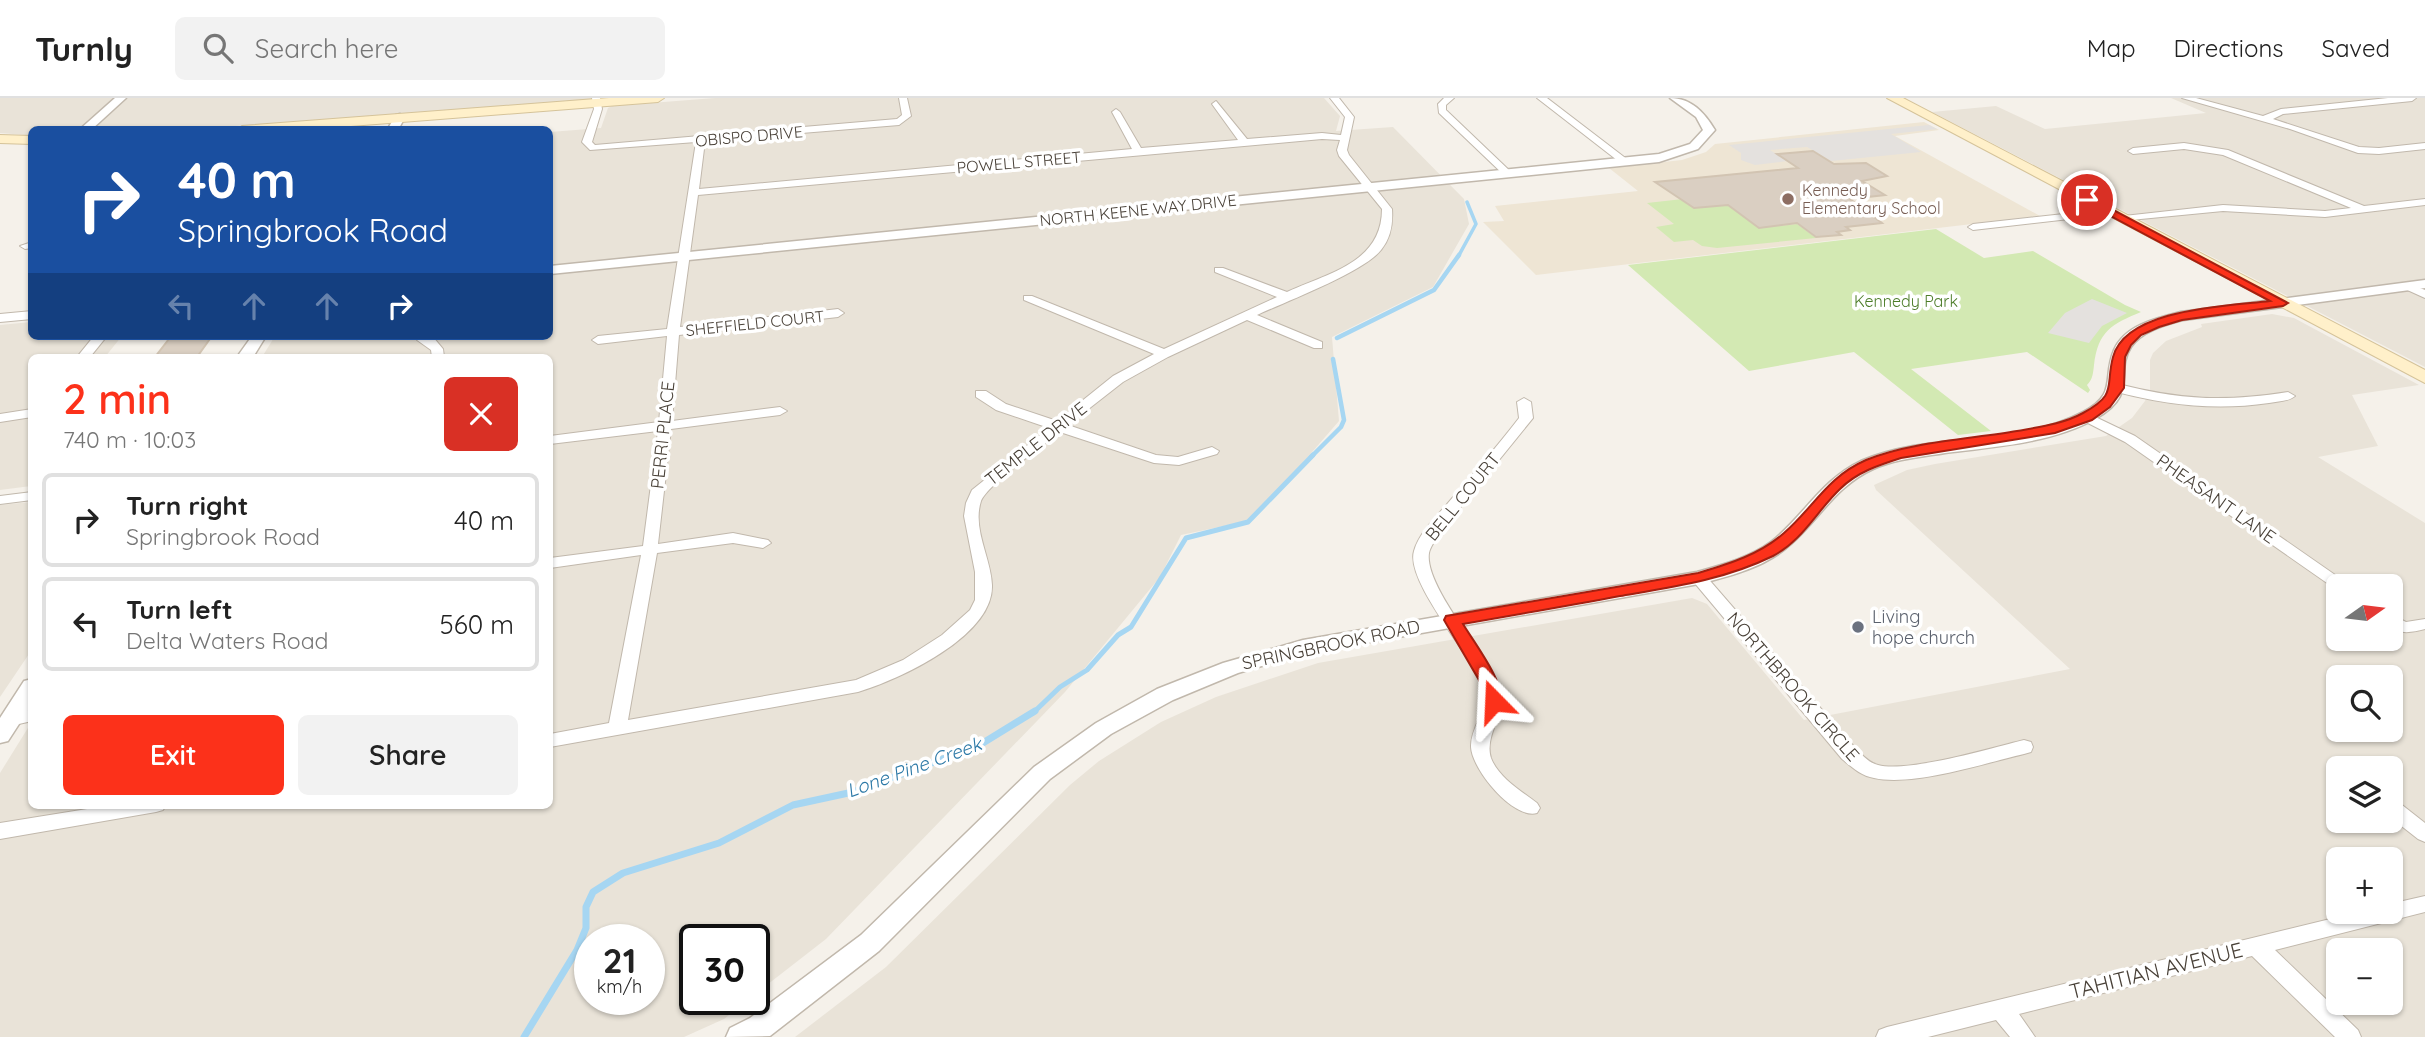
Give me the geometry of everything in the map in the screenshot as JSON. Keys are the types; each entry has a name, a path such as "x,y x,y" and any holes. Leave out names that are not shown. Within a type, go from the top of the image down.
{"main road":[{"path":"291,126 596,100 658,98"},
{"path":"1893,98 2425,377"},
{"path":"0,139 28,140"}],"street":[{"path":"88,126 121,98"},
{"name":"OBISPO DRIVE","path":"596,100 598,109 587,142 593,148 904,120 904,98"},
{"name":"TEMPLE DRIVE","path":"553,740 830,692 879,680 964,627 977,613 983,599 972,500 992,478 1118,379 1164,354 1357,264 1378,250 1385,233 1387,209 1344,156 1342,150 1350,117 1334,98"},
{"path":"1450,98 1442,104 1442,111 1508,174"},
{"path":"1541,98 1625,162"},
{"name":"NORTH KEENE WAY DRIVE","path":"553,270 1659,158 1690,150 1704,139 1709,130 1707,123 1675,98"},
{"path":"2186,98 2358,150 2379,151 2425,146"},
{"path":"2264,120 2281,112 2412,98 2425,103"},
{"path":"1216,104 1244,142"},
{"path":"1116,112 1138,151"},
{"path":"394,126 400,117"},
{"name":"POWELL STREET","path":"694,192 1244,142 1322,136 1345,138"},
{"name":"PERRI PLACE","path":"617,729 650,549 673,332 701,139"},
{"path":"2133,151 2184,146 2225,152 2362,209"},
{"path":"2124,219 2223,208 2315,214 2425,202"},
{"path":"1973,227 2109,212"},
{"path":"1219,270 1286,296"},
{"path":"2288,396 2228,405 2172,401 2118,388 2119,357 2125,343 2138,332 2181,316 2425,284"},
{"path":"2407,286 2425,295"},
{"path":"1028,298 1164,354"},
{"name":"SHEFFIELD COURT","path":"598,340 838,313"},
{"path":"0,318 28,315"},
{"path":"1247,315 1318,345"},
{"path":"86,354 98,340"},
{"name":"SPRINGBROOK ROAD","path":"750,1034 870,943 1042,773 1103,726 1188,682 1252,659 1303,647 1699,578 1739,566 1774,549 1791,536 1836,485 1855,471 1899,454 2055,429 2087,417 2106,404 2118,388"},
{"path":"981,394 1001,407 1154,459 1179,461 1212,451"},
{"name":"BELL COURT","path":"1524,402 1526,418 1432,531 1421,552 1424,573 1492,687 1494,701 1491,716 1482,733 1478,749 1485,766 1501,785 1530,808"},
{"path":"553,440 780,411"},
{"path":"0,418 28,414"},
{"name":"PHEASANT LANE","path":"2087,417 2130,439 2326,574"},
{"path":"0,500 28,496"},
{"path":"553,563 733,538 764,543"},
{"name":"NORTHBROOK CIRCLE","path":"1699,578 1849,754 1863,766 1875,772 1906,771 2024,747"},
{"path":"2403,624 2425,624"},
{"path":"5,727 28,692"},
{"path":"5,727 28,717"},
{"path":"0,831 132,809"},
{"path":"2403,816 2425,834"},
{"name":"TAHITIAN AVENUE","path":"1887,1037 2425,904"},
{"path":"2256,946 2350,1037"},
{"path":"2001,1009 2024,1037"}],"shaded area":[{"path":"0,98 612,98 235,126 28,126 28,135 0,133"},
{"path":"715,98 1324,98 1340,116 1336,131 1393,127 1464,199 1469,224 1433,287 1332,337 1339,421 1253,520 1181,535 1160,577 1065,692 826,939 770,983 770,924 679,924 679,1015 729,1015 724,1019 684,1037 0,1037 0,773 28,728 28,809 553,809 553,354 264,354 273,340 553,340 553,132 601,128 608,108 612,106"},
{"path":"2171,98 2425,98 2425,367 1932,112 1996,106 2045,129 2206,113"},
{"name":"Kennedy Elementary School","path":"1924,122 1939,130 1895,136 2040,216 1536,275 1483,222 1504,221 1495,206 1638,191 1609,168 1682,160 1706,152 1715,144"},
{"path":"1929,125 1937,129 1891,134 1921,152 1831,161 1807,147 1770,150 1787,161 1755,165 1741,160 1741,153 1729,145"},
{"path":"2092,299 2127,313 2102,326 2089,343 2048,333 2065,313"},
{"path":"2272,314 2294,318 2419,385 2352,395 2378,446 2318,457 2425,523 2425,1037 795,1037 886,967 1070,785 1099,761 1161,722 1216,697 1318,663 1692,598 1707,604 1804,720 2070,669 1876,490 1874,485 1907,470 1935,464 2106,436 2132,418 2145,401 2150,390 2150,360 2153,353 2166,341 2202,327 2201,324"},
{"path":"28,322 28,340 119,340 107,354 28,354 28,486 0,490 0,325"},
{"path":"28,502 28,655 0,697 0,505"}],"green space":[{"path":"1683,199 1696,208 1728,205 1759,228 1797,224 1816,238 1717,248 1702,246 1693,240 1674,242 1656,227 1674,224 1647,203"},
{"name":"Kennedy Park","path":"1936,229 1984,258 2033,251 2141,312 2114,325 2103,336 2096,353 2092,378 2087,385 2090,390 2088,393 2027,352 1911,369 1991,431 1958,435 1854,352 1749,371 1628,265"}],"building":[{"name":"Kennedy Elementary School","path":"1813,151 1834,164 1866,163 1887,176 1862,181 1885,195 1850,199 1882,223 1846,227 1850,230 1837,232 1841,235 1816,237 1797,223 1759,228 1728,205 1694,208 1655,182 1798,168 1777,154"},
{"path":"168,340 209,340 199,354 157,354"}],"waterway":[{"name":"Lone Pine Creek","path":"1458,257 1476,224 1467,202"},
{"name":"Lone Pine Creek","path":"1337,338 1434,290 1459,255"},
{"name":"Lone Pine Creek","path":"1313,455 1341,427 1344,420 1333,359"},
{"name":"Lone Pine Creek","path":"1033,713 1060,687 1087,670 1118,635 1131,627 1186,538 1248,522 1313,455"},
{"name":"Lone Pine Creek","path":"524,1037 577,950 586,928 586,907 593,892 623,873 719,843 793,805 853,792 978,746 1035,711"}],"place":[{"name":"Kennedy Elementary School","path":"1788,199"},
{"name":"Living hope church","path":"1858,627"}],"route":[{"path":"1494,701 1492,687 1486,675 1452,620 1699,578 1739,566 1774,549 1791,536 1836,485 1855,471 1875,462 1899,454 2055,429 2087,417 2106,404 2118,388 2119,357 2125,343 2154,324 2181,316 2283,303 2087,200"}]}
